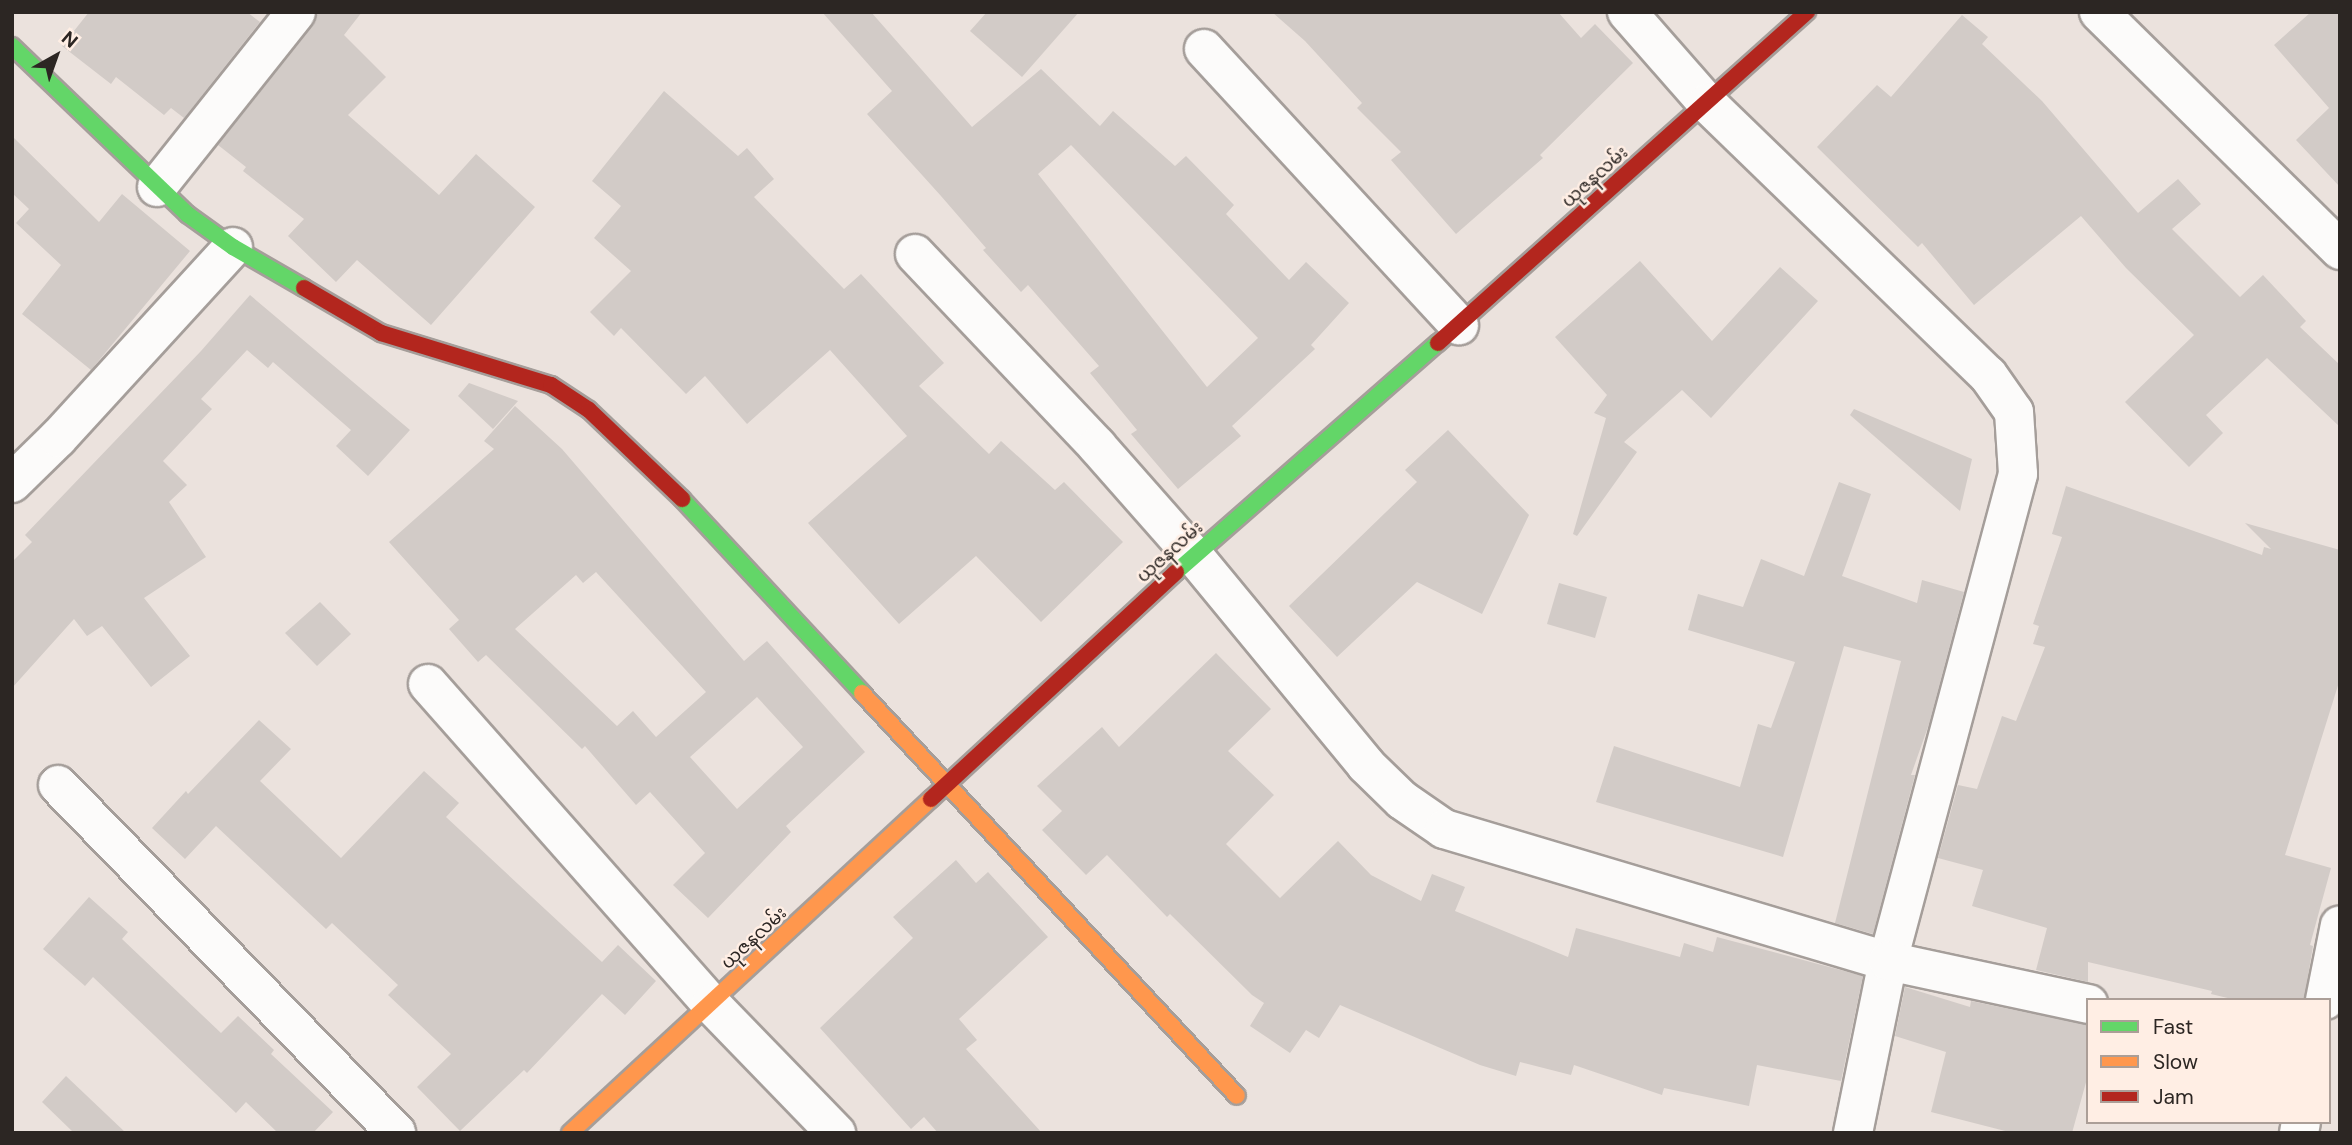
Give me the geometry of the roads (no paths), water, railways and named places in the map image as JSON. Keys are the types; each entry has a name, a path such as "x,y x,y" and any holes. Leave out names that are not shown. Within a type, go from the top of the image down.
{"street":[{"path":"157,187 296,12"},
{"path":"1628,12 1707,103 1988,375 2014,412 2018,474 1888,961 1853,1133"},
{"name":"ယုဇနလမ်း","path":"570,1133 1194,556 1459,324 1807,12"},
{"path":"2099,12 2340,250"},
{"path":"12,46 157,187 187,214 233,247 381,332 551,385 590,410 673,490 1237,1096"},
{"path":"1204,49 1459,324"},
{"path":"12,483 58,438 233,247"},
{"path":"915,254 1097,446 1194,556 1366,765 1402,800 1444,829 1888,961 2086,1004"},
{"path":"428,684 711,1004 835,1133"},
{"path":"58,785 396,1133"},
{"path":"2325,998 2340,925"}]}
